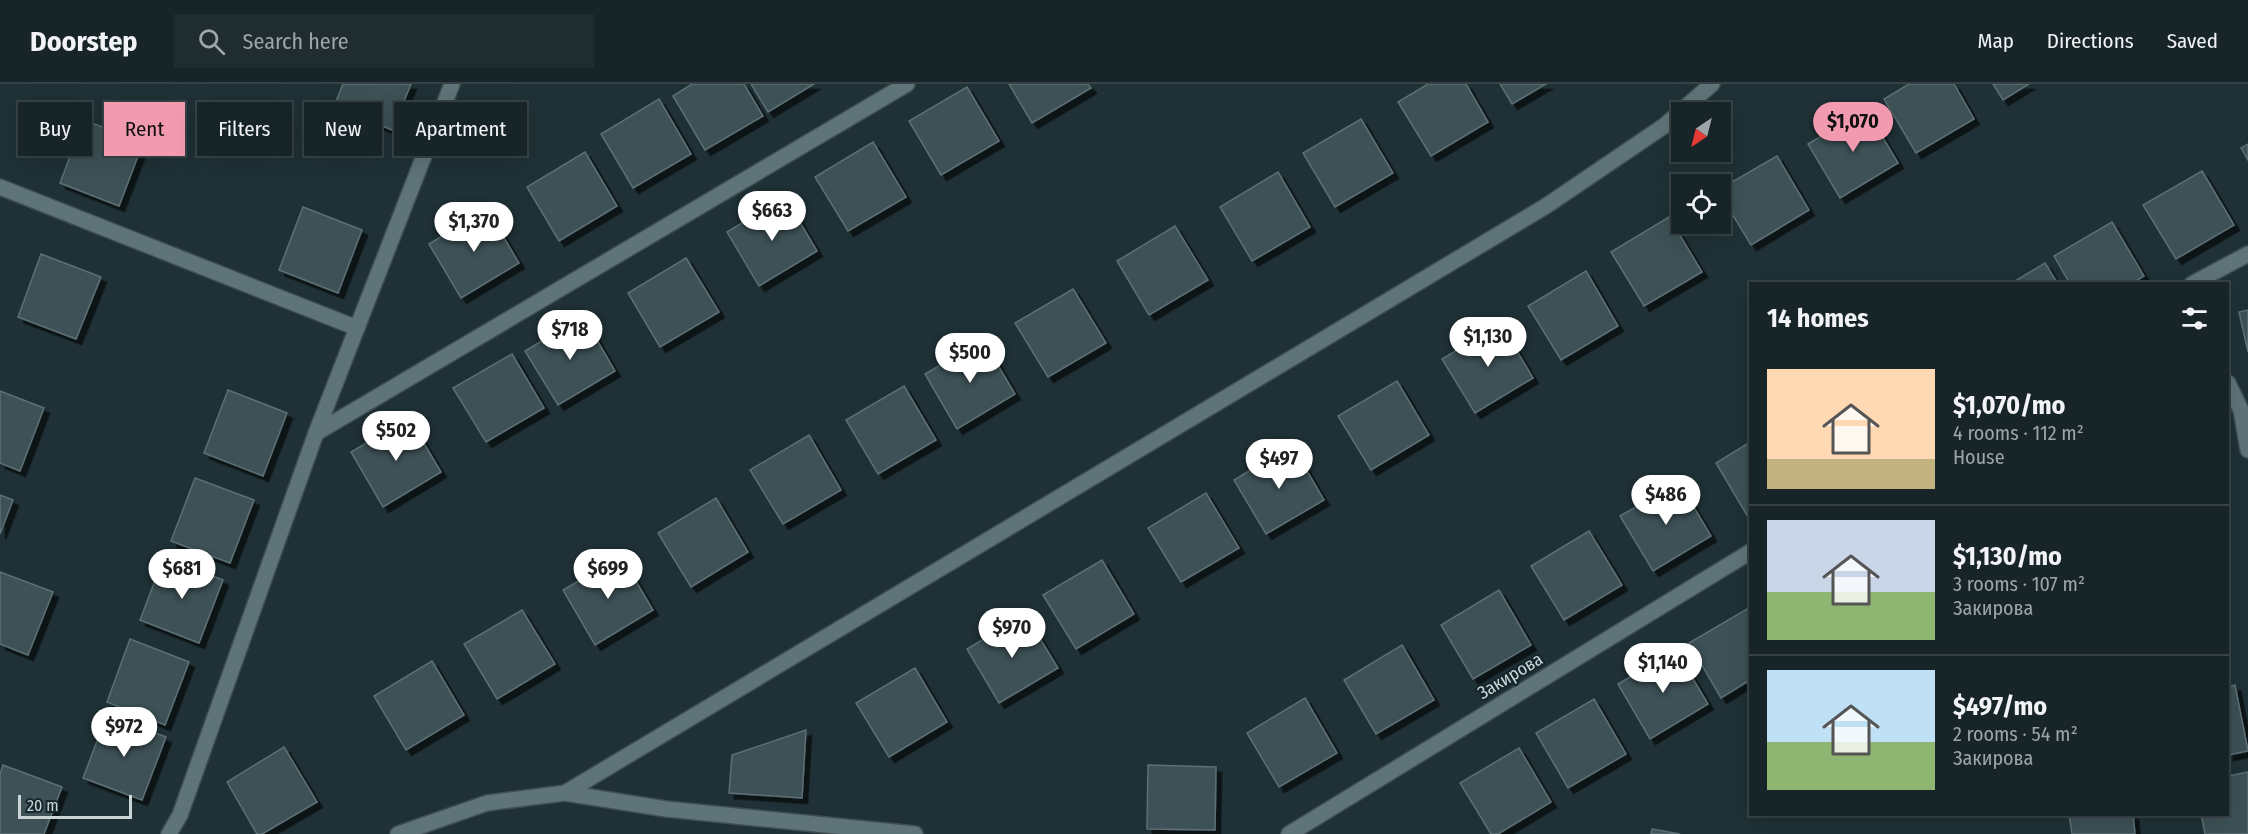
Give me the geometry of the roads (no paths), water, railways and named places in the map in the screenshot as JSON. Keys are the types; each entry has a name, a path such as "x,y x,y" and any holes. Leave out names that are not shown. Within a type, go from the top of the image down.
{"street":[{"path":"169,834 180,815 316,433 452,84"},
{"path":"316,433 907,84"},
{"path":"565,793 1546,206 1664,126 1712,84"},
{"path":"0,187 357,328"},
{"path":"2196,282 2248,254"},
{"path":"2229,385 2241,410 2248,450"},
{"name":"Закирова","path":"1289,834 1749,553"},
{"path":"398,834 487,803 565,793 666,809 915,834"}]}
